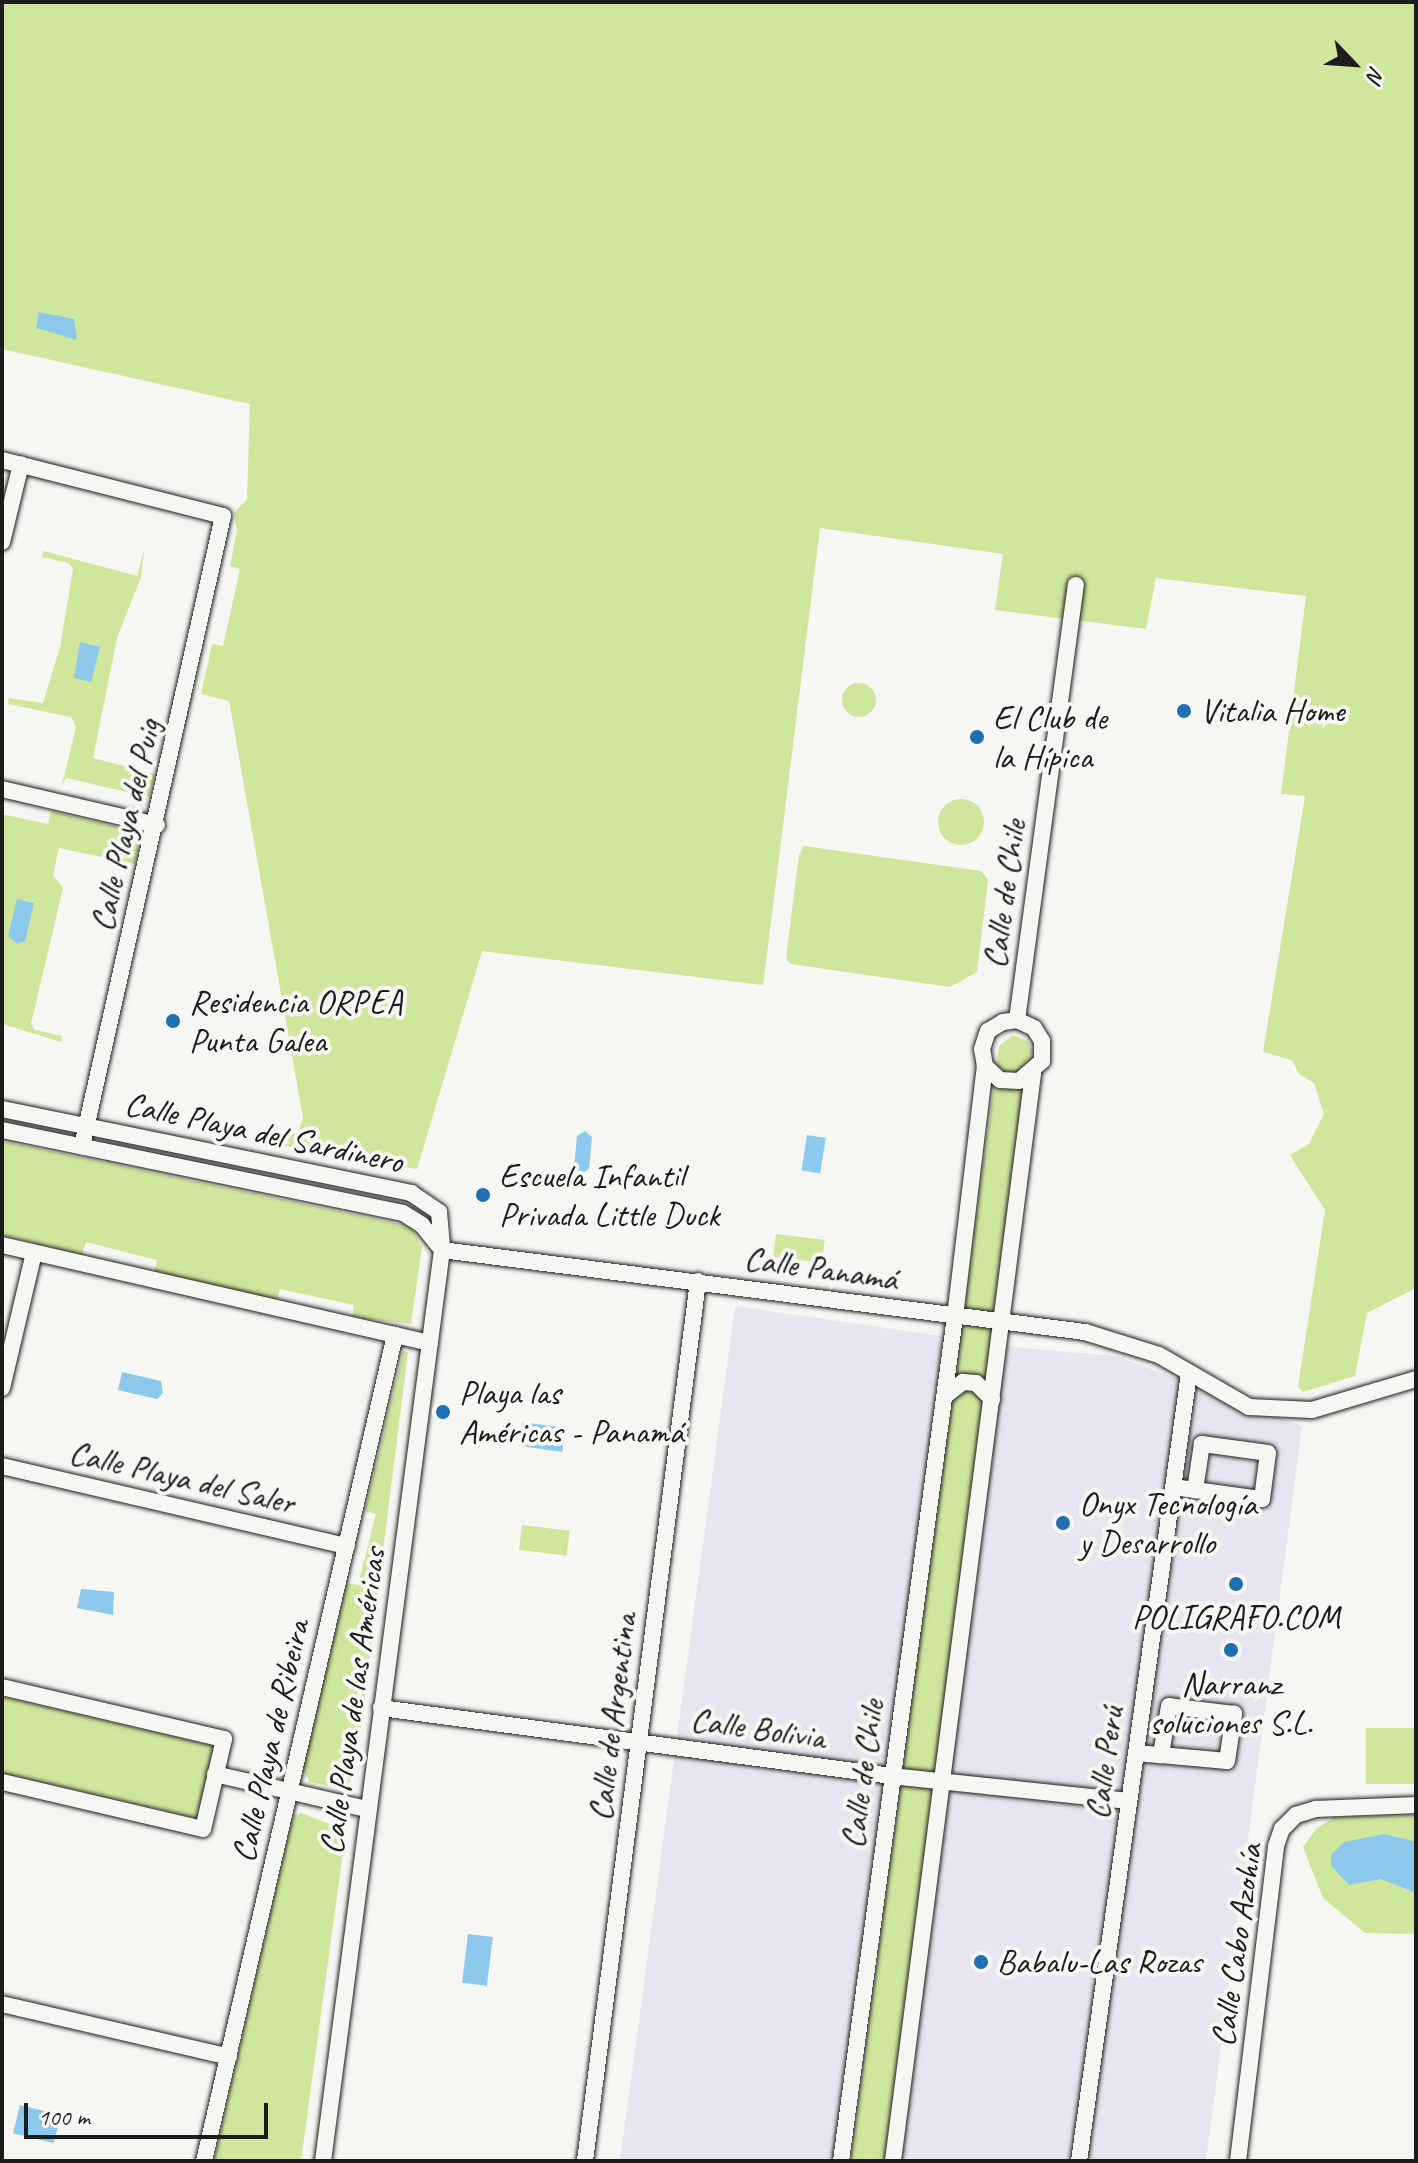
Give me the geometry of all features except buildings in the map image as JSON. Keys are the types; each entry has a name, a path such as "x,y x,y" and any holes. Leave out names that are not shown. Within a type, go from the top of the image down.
{"street":[{"path":"2,460 21,464 2,542"},
{"name":"Calle Playa del Puig","path":"21,464 223,516 157,825 82,1146"},
{"name":"Calle de Chile","path":"1017,1020 1076,585"},
{"path":"2,789 157,825"},
{"path":"893,2161 946,1782 1033,1074 1042,1061 1042,1041 1034,1028 1017,1020 988,1031 982,1049 985,1066 1000,1080 1019,1081 1033,1074"},
{"name":"Calle de Chile","path":"841,2161 945,1396 985,1066"},
{"name":"Calle Playa del Sardinero","path":"2,1109 411,1193 439,1212 442,1250"},
{"name":"Calle Playa del Sardinero","path":"2,1130 403,1213 442,1250"},
{"path":"2,1245 430,1343"},
{"name":"Calle Panamá","path":"442,1250 698,1281 1124,1341 1249,1407 1303,1410 1416,1379"},
{"name":"Calle Playa de las Américas","path":"323,2161 442,1250"},
{"path":"2,1388 34,1253"},
{"name":"Calle de Argentina","path":"585,2161 698,1281"},
{"name":"Calle Playa de Ribeira","path":"204,2161 395,1335"},
{"path":"950,1356 964,1372 978,1374 997,1362"},
{"name":"Calle Perú","path":"1079,2161 1189,1373"},
{"path":"945,1396 963,1382 976,1383 992,1399"},
{"path":"1173,1487 1195,1490 1262,1499 1268,1453 1202,1444 1195,1490"},
{"path":"1176,1465 1198,1468"},
{"name":"Calle Playa del Saler","path":"2,1466 347,1546"},
{"path":"2,1687 224,1739 203,1829 2,1782"},
{"path":"1136,1753 1227,1761 1234,1714 1169,1706 1161,1755"},
{"name":"Calle Bolivia","path":"381,1708 891,1776 1129,1801"},
{"path":"1139,1730 1165,1732"},
{"path":"215,1774 367,1809"},
{"name":"Calle Cabo Azohía","path":"1238,2161 1276,1846 1282,1829 1296,1815 1316,1809 1416,1805"},
{"path":"2,2004 229,2057"}],"shaded area":[{"path":"735,1306 1023,1348 1116,1356 1302,1426 1206,2161 620,2161"}],"green space":[{"path":"2,2 1416,2 1416,1288 1367,1313 1355,1376 1303,1392 1298,1387 1325,1210 1290,1155 1309,1144 1324,1114 1314,1083 1299,1074 1292,1060 1263,1052 1305,796 1281,794 1306,596 1156,578 1146,629 995,610 1003,554 820,528 763,985 482,951 417,1169 274,1144 298,1132 303,1118 229,701 201,694 212,644 223,646 240,569 230,566 237,530 234,513 247,499 250,404 2,349"},
{"path":"144,550 141,577 117,638 93,758 155,774 149,797 66,778 62,785 76,727 71,717 8,704 9,698 43,703 60,647 73,569 69,563 42,557 44,551 137,576"},
{"path":"859,683 871,688 876,700 871,712 859,717 847,712 842,700 847,688"},
{"path":"961,799 977,806 984,822 977,838 961,845 945,838 938,822 945,806"},
{"path":"51,811 134,831 140,838 135,864 59,848 53,875 63,888 31,1024 35,1030 62,1036 61,1042 2,1024 2,814 48,824"},
{"path":"804,846 981,871 988,880 977,972 950,987 791,964 786,959 799,855"},
{"path":"1013,1035 1029,1042 1032,1052 884,2161 851,2161 999,1046"},
{"path":"2,1141 410,1226 422,1247 411,1324 352,1317 354,1305 280,1289 277,1300 154,1273 157,1260 86,1242 82,1255 2,1235"},
{"path":"776,1234 825,1240 822,1263 773,1257"},
{"path":"403,1351 408,1352 355,1775 345,1787 334,1787 310,1782 303,1770 347,1583 358,1585 376,1514 365,1511"},
{"path":"522,1525 570,1531 567,1556 519,1550"},
{"path":"2,1697 214,1746 198,1818 2,1773"},
{"path":"1366,1728 1416,1728 1416,1784 1366,1784"},
{"path":"301,1813 346,1830 301,2161 214,2161 293,1816"},
{"path":"1416,1815 1416,1934 1365,1933 1323,1898 1303,1847 1317,1828 1335,1817"}],"water":[{"path":"39,312 74,319 77,340 36,328"},
{"path":"80,642 100,647 91,682 74,678"},
{"path":"17,899 34,903 25,941 17,944 8,936"},
{"path":"585,1131 592,1137 589,1169 581,1174 574,1167 577,1136"},
{"path":"807,1135 826,1138 820,1174 801,1171"},
{"path":"122,1372 161,1381 163,1393 157,1399 118,1390"},
{"path":"522,1422 566,1428 562,1452 519,1446"},
{"path":"81,1589 114,1592 113,1615 77,1608"},
{"path":"1384,1834 1416,1842 1416,1893 1381,1879 1349,1885 1331,1866 1331,1855 1344,1842"},
{"path":"468,1934 493,1937 487,1986 462,1983"},
{"path":"20,2105 61,2115 54,2143 13,2133"}],"place":[{"name":"Vitalia Home","path":"1184,711"},
{"name":"El Club de la Hípica","path":"977,737"},
{"name":"Residencia ORPEA Punta Galea","path":"173,1021"},
{"name":"Escuela Infantil Privada Little Duck","path":"483,1195"},
{"name":"Playa las Américas - Panamá","path":"443,1412"},
{"name":"Onyx Tecnología y Desarrollo","path":"1063,1523"},
{"name":"POLIGRAFO.COM","path":"1236,1584"},
{"name":"Narranz soluciones S.L.","path":"1231,1650"},
{"name":"Babalu-Las Rozas","path":"981,1962"}]}
